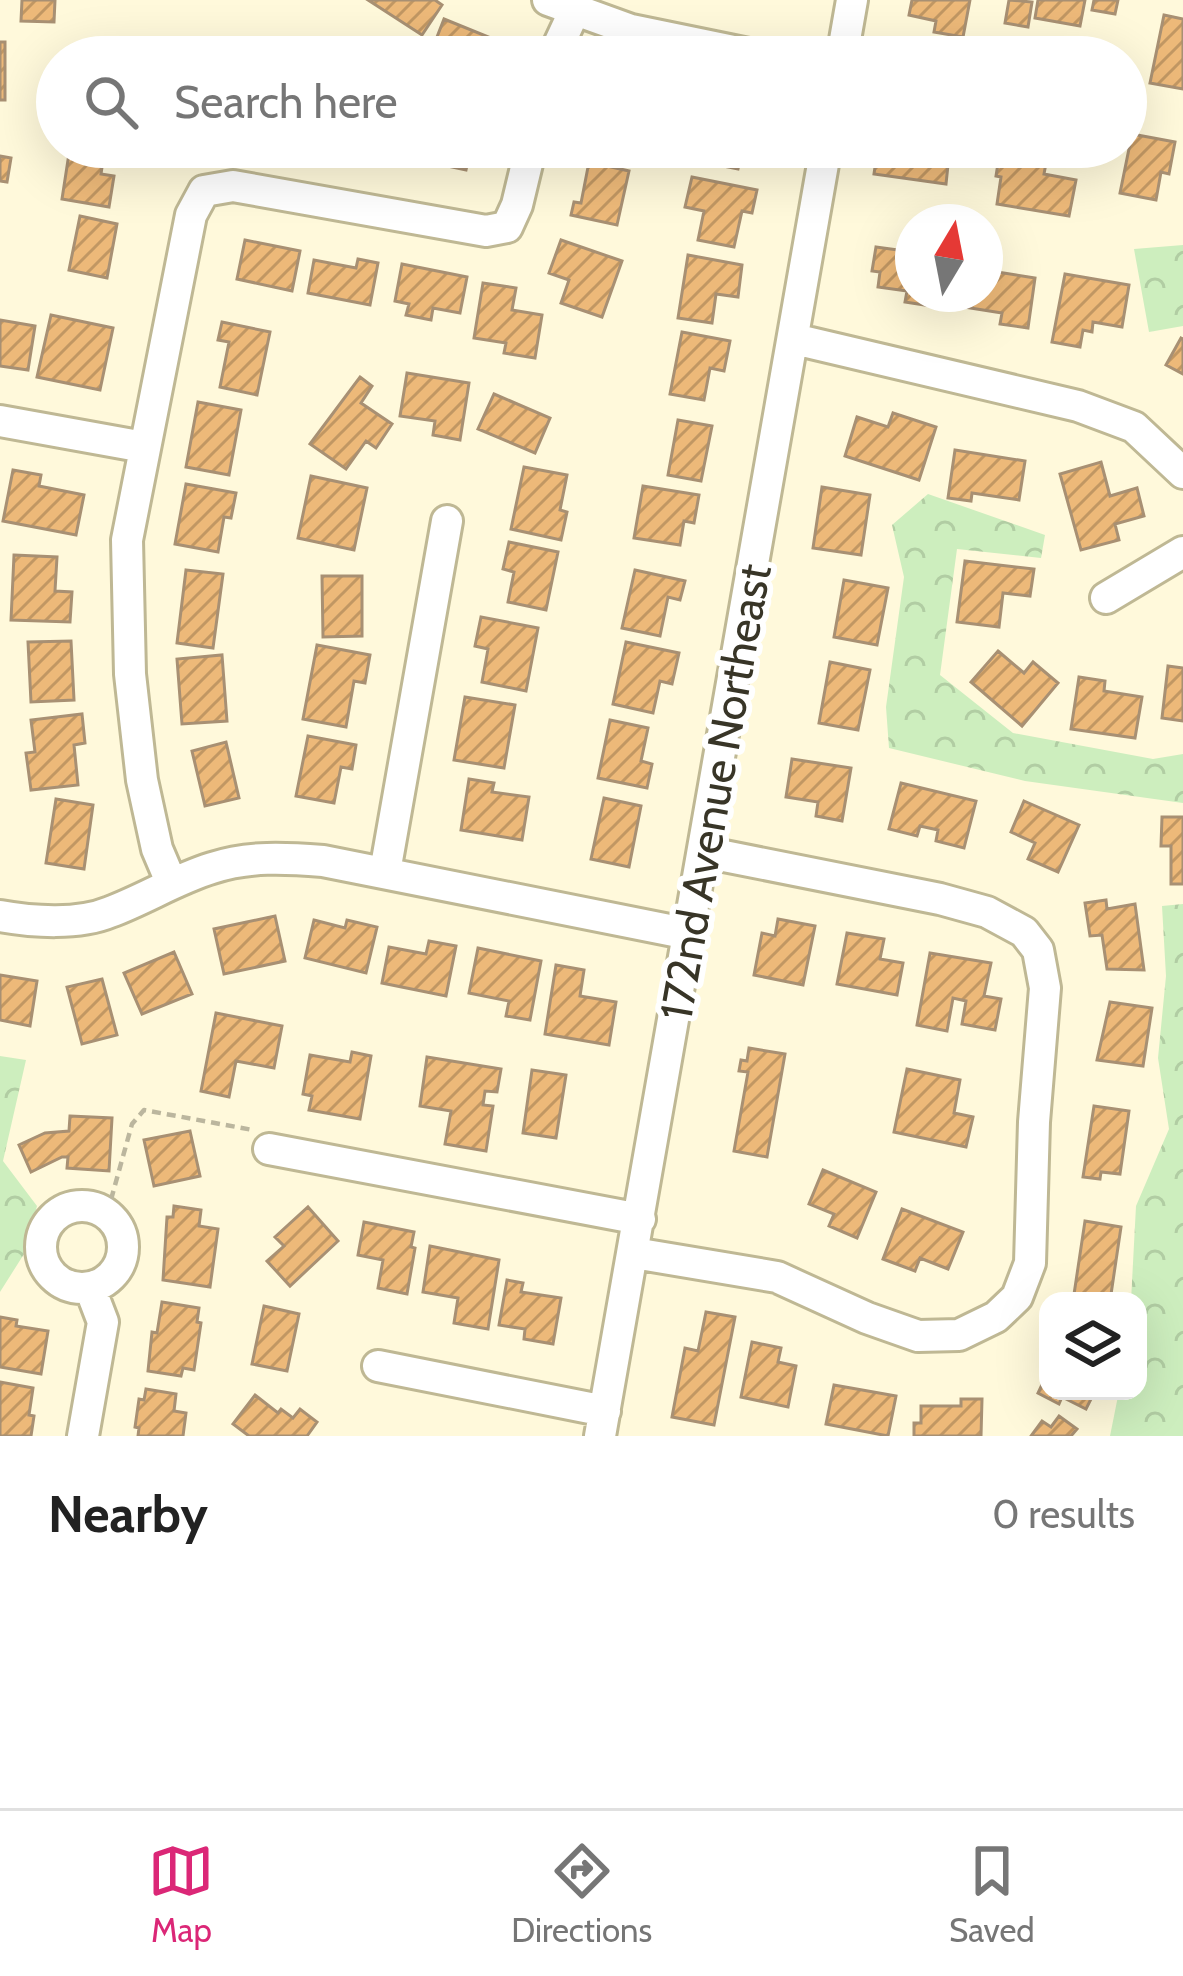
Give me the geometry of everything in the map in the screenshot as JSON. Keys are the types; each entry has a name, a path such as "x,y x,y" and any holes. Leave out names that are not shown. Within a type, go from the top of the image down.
{"street":[{"path":"846,36 852,0"},
{"path":"556,36 561,6 660,36"},
{"path":"171,882 157,849 142,780 130,674 128,540 197,183 486,231 507,227 526,168"},
{"name":"172nd Avenue Northeast","path":"602,1423 822,168"},
{"path":"794,339 1078,406 1134,427 1183,473"},
{"path":"0,421 144,447"},
{"path":"385,872 446,521"},
{"path":"1106,598 1183,552"},
{"path":"634,1253 777,1277 919,1336 958,1336 996,1317 1017,1297 1030,1263 1034,1122 1045,988 1038,950 1024,932 987,912 940,899 704,852"},
{"path":"0,916 60,920 106,914 171,882 266,857 385,872 689,934"},
{"path":"269,1149 640,1219"},
{"path":"81,1206 107,1214 117,1225 123,1251 113,1275 90,1288 63,1284 53,1276 41,1252 41,1239 56,1216 81,1206"},
{"path":"83,1436 104,1322 90,1288"},
{"path":"378,1366 602,1423"}],"path":[{"path":"107,1214 132,1124 144,1111 261,1132 269,1149"}],"green space":[{"path":"1183,245 1183,326 1149,332 1134,249"},
{"path":"928,494 1045,535 1041,558 957,549 940,675 1013,733 1153,759 1183,754 1183,803 1025,781 889,748 886,707 904,577 892,525"},
{"path":"1183,904 1183,1436 1110,1436 1117,1400 1147,1400 1147,1292 1131,1292 1136,1206 1169,1129 1158,1058 1166,976 1162,906"},
{"path":"0,1056 26,1060 3,1161 37,1206 24,1254 0,1292"}],"building":[{"path":"22,0 55,0 54,22 21,21"},
{"path":"368,0 435,0 442,5 422,35"},
{"path":"912,0 970,0 963,36 934,32 936,21 909,15"},
{"path":"1009,0 1032,2 1028,27 1005,23"},
{"path":"1038,0 1085,0 1080,26 1035,18"},
{"path":"1094,0 1118,0 1115,14 1092,10"},
{"path":"1164,15 1183,19 1183,89 1150,83"},
{"path":"444,19 486,36 437,36"},
{"path":"0,42 5,42 5,100 0,100"},
{"path":"1147,137 1175,142 1169,174 1161,172 1156,200 1120,193 1125,168 1147,168"},
{"path":"0,156 11,158 7,182 0,181"},
{"path":"67,168 102,168 101,174 114,176 109,207 62,199"},
{"path":"588,168 629,171 617,225 571,215 574,202 581,203"},
{"path":"875,168 948,168 946,184 874,174"},
{"path":"997,168 1045,168 1044,174 1076,180 1069,216 997,204 1001,177 996,176"},
{"path":"692,177 757,190 752,213 742,211 734,247 698,240 704,211 685,207"},
{"path":"80,216 117,224 107,278 69,270"},
{"path":"245,240 300,251 292,291 237,279"},
{"path":"561,240 622,261 602,317 561,303 569,280 549,273"},
{"path":"876,247 895,250 895,289 878,287 880,272 872,271"},
{"path":"688,255 742,265 738,297 716,294 712,323 678,318"},
{"path":"358,259 378,263 370,305 308,293 314,260 356,268"},
{"path":"402,264 467,277 460,313 433,308 431,320 406,315 409,304 395,301"},
{"path":"1003,273 1035,278 1028,328 1000,324 1002,313 996,312 1003,312"},
{"path":"1065,274 1129,285 1122,327 1093,322 1092,332 1083,330 1080,347 1052,342"},
{"path":"483,283 516,288 512,310 542,315 535,358 504,353 506,343 474,338"},
{"path":"51,315 113,328 100,390 37,377"},
{"path":"0,320 35,326 28,370 0,366"},
{"path":"222,322 270,332 257,395 220,387 229,342 218,340"},
{"path":"682,332 730,341 724,371 710,368 704,400 670,394"},
{"path":"1183,339 1183,374 1166,365"},
{"path":"407,373 469,383 460,440 433,435 435,421 400,416"},
{"path":"360,377 372,386 361,403 392,424 376,448 366,441 346,469 310,444"},
{"path":"494,394 550,418 535,453 478,429"},
{"path":"198,402 241,410 229,475 186,467"},
{"path":"893,413 936,427 919,480 845,456 857,417 888,427"},
{"path":"678,420 712,426 701,481 668,475"},
{"path":"955,450 1025,461 1019,500 972,493 971,501 948,498"},
{"path":"1101,462 1110,496 1137,488 1144,516 1115,524 1119,540 1081,550 1060,474"},
{"path":"524,467 567,475 560,510 567,512 561,540 511,529"},
{"path":"13,470 41,475 39,486 84,495 76,535 3,521"},
{"path":"311,476 367,488 354,550 298,538"},
{"path":"186,484 236,493 231,518 224,517 218,552 175,544"},
{"path":"643,486 699,495 694,523 684,521 680,545 634,538"},
{"path":"822,487 870,495 861,555 813,548"},
{"path":"509,542 558,552 546,610 508,602 514,572 503,569"},
{"path":"14,555 57,557 55,591 72,592 70,622 11,620"},
{"path":"965,561 1034,569 1030,596 1003,593 999,627 957,622"},
{"path":"186,570 223,574 213,648 177,643"},
{"path":"635,570 685,581 680,600 668,597 660,636 622,628"},
{"path":"322,576 362,576 362,636 323,637"},
{"path":"844,580 888,588 877,645 834,637"},
{"path":"481,617 538,628 526,691 482,682 488,649 475,646"},
{"path":"71,641 74,700 31,702 28,642"},
{"path":"626,642 679,653 672,684 660,681 653,713 613,704"},
{"path":"317,645 370,655 365,683 354,681 346,727 303,719"},
{"path":"998,651 1024,673 1033,662 1058,683 1022,726 971,682"},
{"path":"222,655 227,721 182,724 177,659"},
{"path":"830,662 870,670 858,730 819,723"},
{"path":"1168,666 1183,668 1183,721 1162,718"},
{"path":"1079,677 1105,681 1104,691 1142,697 1135,738 1071,729"},
{"path":"465,697 515,705 504,768 454,760"},
{"path":"82,714 85,743 74,745 78,785 31,790 26,753 35,752 31,720"},
{"path":"610,720 648,728 641,761 652,764 647,788 598,778"},
{"path":"308,736 356,745 352,769 341,767 334,803 296,796"},
{"path":"226,742 239,798 205,806 192,751"},
{"path":"792,759 851,768 842,821 816,816 818,802 786,797"},
{"path":"469,779 494,783 492,792 529,797 522,840 461,830"},
{"path":"901,783 976,801 964,848 936,841 938,830 920,826 917,836 889,829"},
{"path":"604,798 641,806 629,867 591,859"},
{"path":"56,799 93,805 84,869 46,863"},
{"path":"1024,801 1079,825 1058,872 1028,859 1035,843 1011,832"},
{"path":"1162,817 1183,817 1183,884 1171,884 1171,846 1161,846"},
{"path":"1106,900 1107,909 1135,904 1144,970 1107,969 1102,935 1090,936 1085,903"},
{"path":"275,916 285,961 224,974 214,929"},
{"path":"778,919 815,926 803,985 754,975 762,933 775,936"},
{"path":"314,920 345,928 347,920 377,927 366,973 305,958"},
{"path":"847,933 884,939 880,959 903,963 897,995 837,984"},
{"path":"429,941 456,946 446,996 382,983 389,947 426,954"},
{"path":"478,948 541,961 530,1020 506,1016 509,1001 469,993"},
{"path":"174,952 192,994 142,1014 124,973"},
{"path":"930,953 991,963 984,996 1001,999 995,1030 962,1024 966,1001 953,998 947,1031 917,1025"},
{"path":"556,965 584,970 580,996 616,1002 609,1045 545,1034"},
{"path":"0,975 37,981 30,1026 0,1020"},
{"path":"102,979 117,1035 82,1044 67,987"},
{"path":"1110,1002 1152,1008 1143,1066 1097,1060"},
{"path":"216,1013 282,1026 274,1068 236,1061 229,1097 201,1091"},
{"path":"749,1048 785,1054 767,1157 734,1151 748,1072 739,1071"},
{"path":"352,1052 371,1056 360,1119 309,1110 312,1096 303,1094 310,1055 350,1062"},
{"path":"427,1057 501,1069 497,1092 485,1091 483,1105 493,1106 486,1151 445,1144 451,1111 420,1106"},
{"path":"907,1069 960,1080 954,1113 973,1117 966,1147 894,1132"},
{"path":"532,1070 566,1075 556,1138 523,1133"},
{"path":"1094,1106 1129,1111 1120,1174 1101,1172 1100,1179 1083,1177"},
{"path":"70,1116 112,1118 109,1171 67,1168 68,1157 62,1157 31,1172 19,1145 45,1133 69,1131"},
{"path":"190,1131 200,1176 154,1186 144,1140"},
{"path":"823,1170 876,1192 857,1238 829,1226 834,1214 809,1204"},
{"path":"174,1206 201,1210 199,1226 218,1229 210,1287 163,1280 167,1217 173,1217"},
{"path":"308,1207 338,1241 290,1286 267,1261 284,1246 275,1237"},
{"path":"902,1209 963,1232 948,1269 920,1258 915,1271 883,1259"},
{"path":"1085,1221 1121,1227 1111,1292 1074,1292"},
{"path":"364,1222 414,1232 407,1294 378,1288 383,1260 358,1255"},
{"path":"430,1246 499,1260 488,1329 454,1323 458,1298 423,1292"},
{"path":"507,1280 523,1283 521,1292 561,1298 553,1344 524,1339 525,1329 499,1325"},
{"path":"162,1302 199,1308 194,1370 183,1368 181,1376 148,1371 152,1332 157,1333"},
{"path":"264,1306 299,1314 287,1371 252,1364"},
{"path":"706,1312 735,1317 714,1425 672,1417 685,1348 698,1351"},
{"path":"0,1317 17,1320 16,1326 48,1331 41,1374 0,1367"},
{"path":"752,1342 781,1348 778,1362 796,1366 788,1407 741,1397"},
{"path":"0,1382 33,1388 31,1436 0,1436"},
{"path":"834,1385 896,1396 888,1436 826,1424"},
{"path":"146,1389 176,1394 174,1411 186,1413 183,1436 138,1436 139,1399 144,1400"},
{"path":"255,1395 278,1413 281,1409 293,1418 300,1409 317,1422 307,1436 249,1436 233,1424"},
{"path":"961,1399 982,1399 981,1436 914,1436 914,1423 921,1423 921,1406 961,1406"},
{"path":"1068,1400 1090,1400 1086,1409"},
{"path":"1059,1416 1077,1429 1071,1436 1031,1436 1042,1421 1051,1427"}]}
